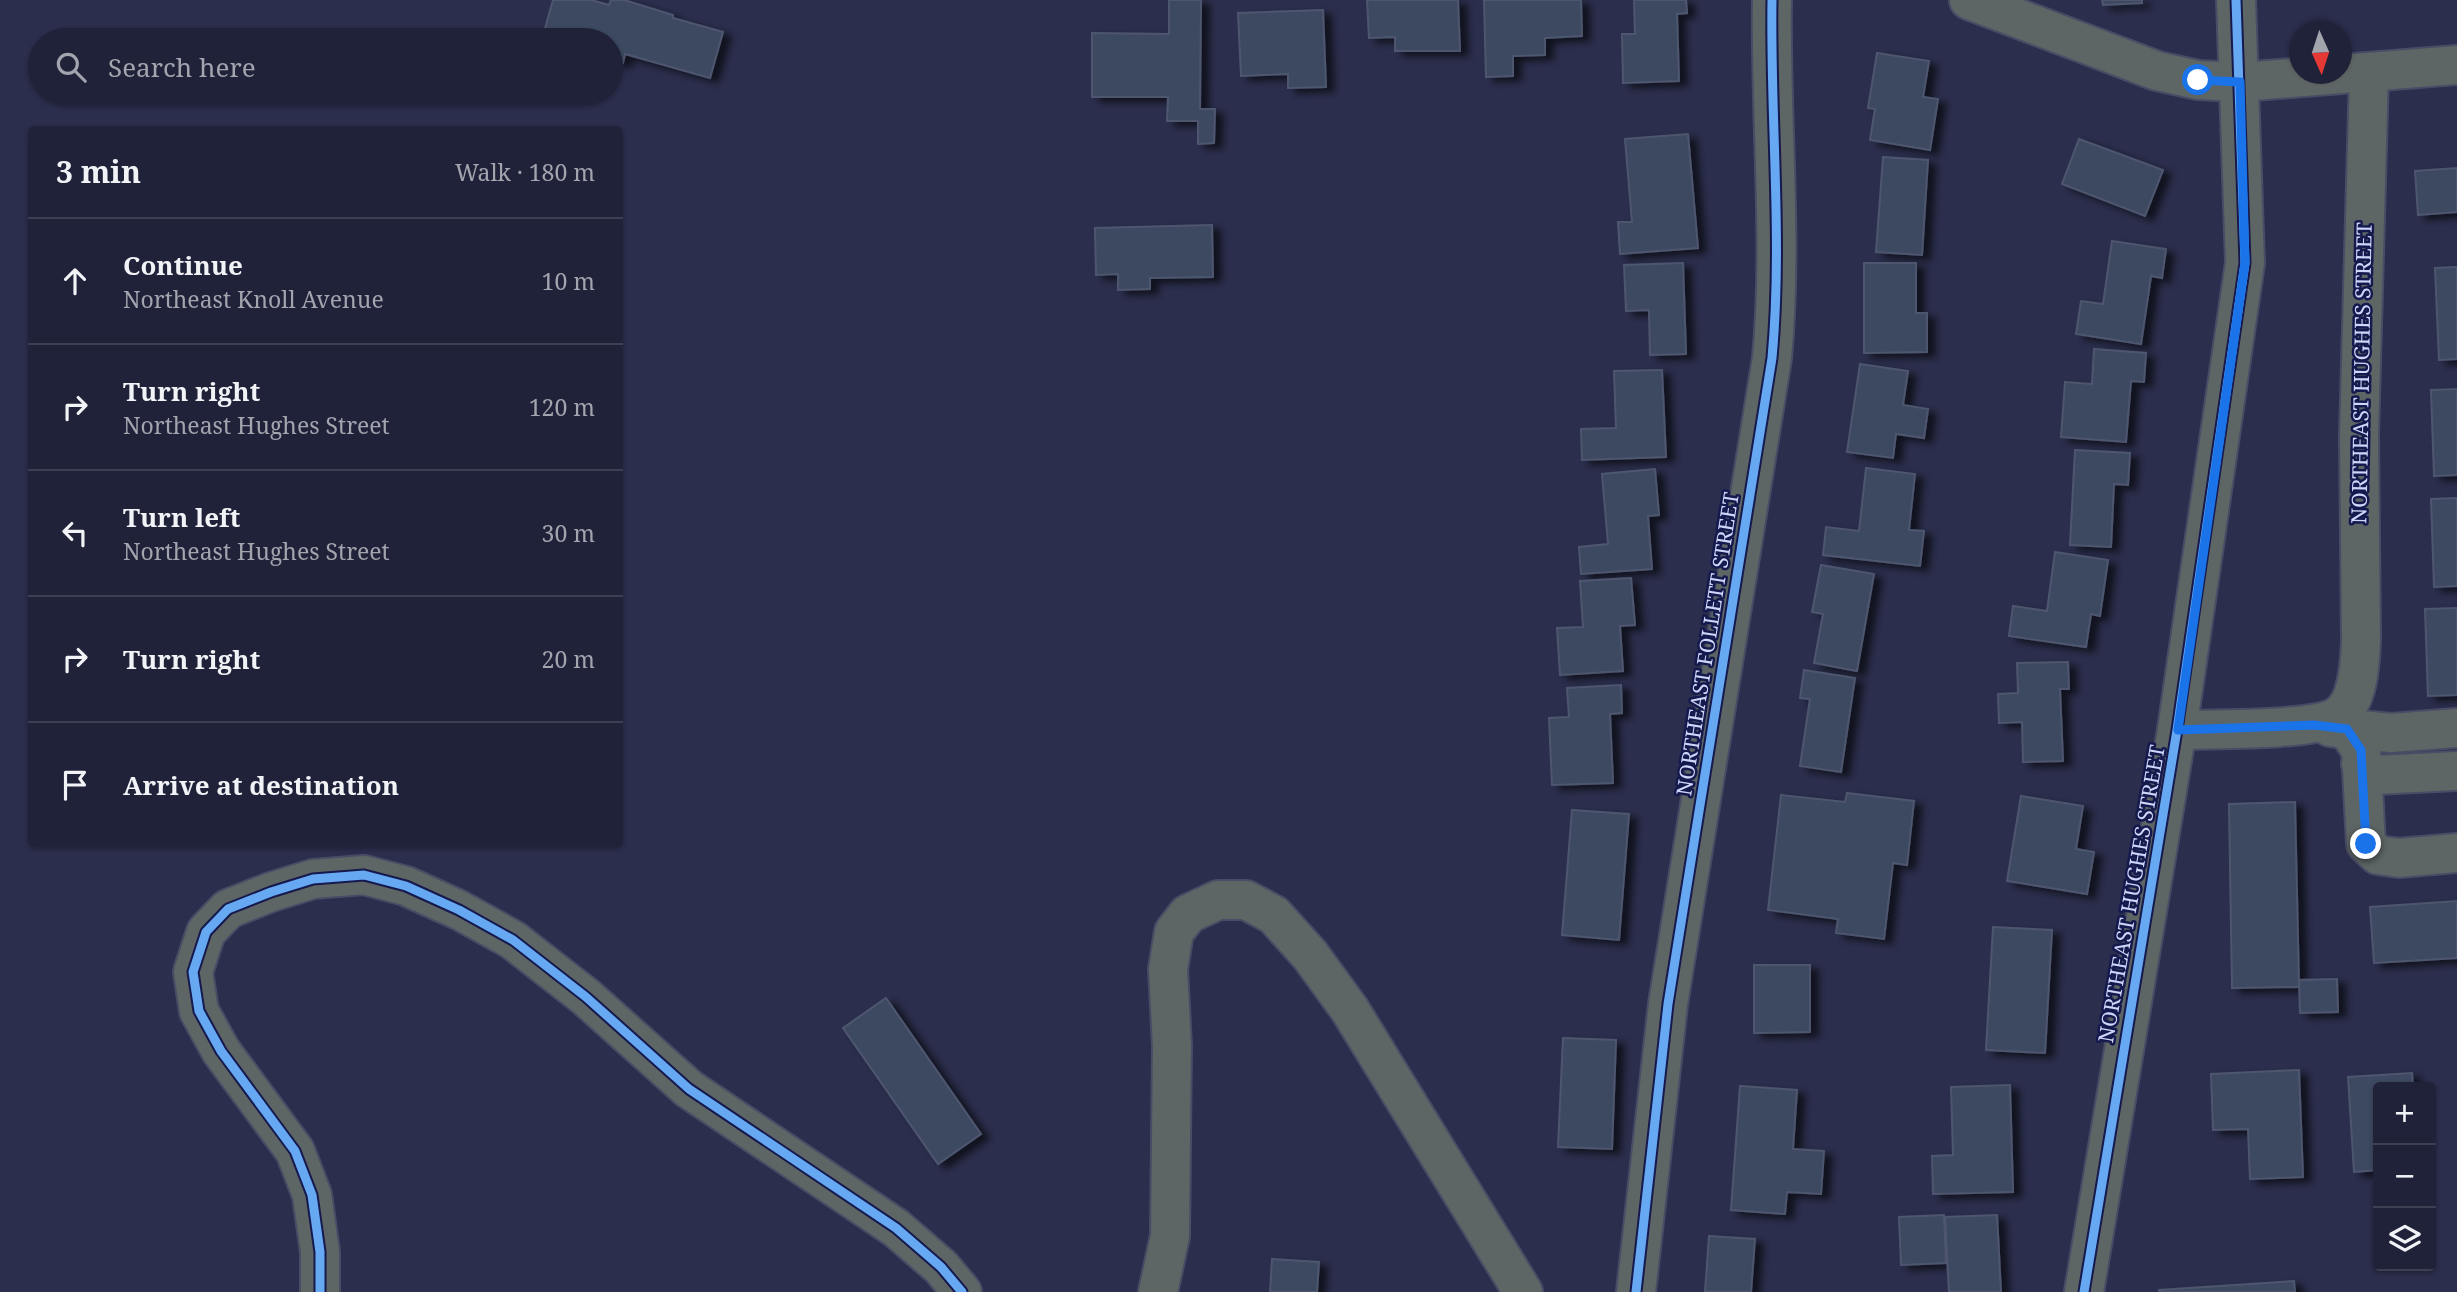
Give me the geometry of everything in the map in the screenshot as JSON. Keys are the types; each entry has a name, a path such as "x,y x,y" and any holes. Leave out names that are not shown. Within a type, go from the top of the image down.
{"street":[{"name":"NORTHEAST FOLLETT STREET","path":"1636,1292 1668,1004 1772,358 1776,317 1776,259 1772,0"},
{"path":"1969,0 2157,71 2198,80 2240,82 2457,65"},
{"name":"NORTHEAST HUGHES STREET","path":"2084,1292 2178,730 2245,263 2236,0"},
{"name":"NORTHEAST HUGHES STREET","path":"2178,730 2330,727 2354,694 2360,670 2359,435 2369,73"},
{"path":"2330,727 2391,733 2457,728"},
{"path":"2330,727 2361,750 2366,844 2378,855 2399,858 2457,853"},
{"path":"2361,764 2375,775 2457,771"},
{"path":"320,1292 320,1252 312,1195 295,1151 220,1051 199,1012 193,972 206,932 228,909 313,879 364,875 406,886 459,910 513,940 586,998 689,1089 897,1228 941,1267 962,1292"},
{"path":"1158,1292 1170,1236 1172,1046 1168,969 1174,932 1188,914 1218,900 1246,900 1274,915 1310,954 1350,1010 1523,1292"}],"building":[{"path":"553,0 591,0 609,5 611,0 624,0 723,32 710,78 625,54 623,63 623,28 545,28"},
{"path":"1169,0 1201,0 1200,109 1215,109 1214,143 1198,144 1198,121 1167,121 1168,97 1092,97 1092,33 1169,34"},
{"path":"1367,0 1458,0 1460,51 1395,51 1395,37 1369,38"},
{"path":"1484,0 1581,0 1582,36 1545,38 1545,55 1513,56 1513,76 1486,77"},
{"path":"1634,0 1686,0 1687,13 1677,14 1679,81 1623,83 1622,34 1635,34"},
{"path":"2102,0 2142,0 2142,3 2103,5"},
{"path":"1323,10 1326,87 1288,88 1288,74 1241,76 1238,13"},
{"path":"1877,53 1929,61 1923,97 1938,99 1930,150 1870,140 1875,109 1868,108"},
{"path":"1688,134 1698,248 1620,254 1618,222 1632,222 1625,139"},
{"path":"2079,139 2163,170 2145,216 2062,184"},
{"path":"1883,157 1928,160 1922,255 1876,252"},
{"path":"2457,168 2457,212 2418,215 2415,171"},
{"path":"1212,225 1213,277 1150,278 1150,289 1118,290 1118,274 1096,275 1095,228"},
{"path":"2112,241 2166,249 2162,278 2151,276 2141,344 2076,334 2081,301 2103,304"},
{"path":"1683,263 1686,354 1650,355 1649,310 1626,311 1624,265"},
{"path":"1864,263 1916,263 1916,313 1927,313 1927,352 1864,353"},
{"path":"2457,267 2457,359 2439,360 2435,268"},
{"path":"2094,349 2146,353 2144,382 2131,381 2126,442 2061,437 2065,382 2092,384"},
{"path":"1860,364 1908,371 1903,405 1928,409 1924,438 1896,434 1893,458 1847,452"},
{"path":"1662,370 1666,457 1582,460 1581,429 1616,428 1614,371"},
{"path":"2457,389 2457,475 2434,476 2431,390"},
{"path":"2075,450 2130,453 2128,485 2114,484 2111,547 2070,545"},
{"path":"1866,468 1915,474 1909,530 1924,531 1920,566 1823,555 1826,527 1859,531"},
{"path":"1655,469 1659,515 1648,516 1652,569 1581,574 1579,547 1608,544 1602,474"},
{"path":"2457,498 2457,586 2434,587 2431,499"},
{"path":"2055,552 2108,560 2100,616 2091,614 2086,647 2009,636 2013,606 2047,611"},
{"path":"1821,565 1874,574 1857,671 1814,663 1823,614 1812,612"},
{"path":"1631,578 1635,625 1620,626 1623,671 1560,675 1557,628 1583,627 1580,581"},
{"path":"2457,608 2457,695 2428,696 2425,609"},
{"path":"2068,662 2069,689 2060,689 2063,761 2023,762 2022,722 1999,723 1998,694 2018,693 2017,663"},
{"path":"1804,670 1855,678 1841,772 1800,766 1810,699 1800,698"},
{"path":"1621,685 1622,713 1610,714 1613,783 1552,785 1549,718 1569,717 1567,688"},
{"path":"1847,793 1914,801 1907,865 1893,863 1884,939 1836,933 1838,919 1768,910 1781,795 1845,802"},
{"path":"2021,796 2083,806 2076,849 2094,852 2087,894 2007,881"},
{"path":"2295,802 2299,987 2232,988 2229,804"},
{"path":"1572,810 1629,814 1619,940 1562,935"},
{"path":"2457,901 2457,958 2374,963 2370,907"},
{"path":"1993,927 2052,930 2045,1053 1986,1050"},
{"path":"1754,965 1810,965 1810,1032 1754,1033"},
{"path":"2337,979 2338,1012 2300,1013 2299,980"},
{"path":"886,998 981,1134 938,1164 843,1028"},
{"path":"1563,1038 1616,1040 1612,1149 1558,1147"},
{"path":"2299,1070 2303,1177 2250,1179 2248,1129 2213,1130 2211,1074"},
{"path":"2412,1073 2413,1082 2373,1082 2373,1170 2354,1172 2348,1077"},
{"path":"2010,1085 2013,1192 1933,1194 1932,1156 1953,1155 1951,1087"},
{"path":"1740,1086 1797,1090 1793,1149 1824,1151 1821,1194 1787,1192 1785,1214 1731,1210"},
{"path":"1944,1215 1946,1263 1901,1265 1899,1217"},
{"path":"1997,1215 2001,1292 1949,1292 1945,1217"},
{"path":"1709,1236 1755,1239 1751,1292 1705,1292"},
{"path":"1272,1259 1319,1262 1317,1292 1270,1292"},
{"path":"2294,1281 2295,1292 2159,1292 2159,1290"}],"cycle path":[{"path":"1636,1292 1668,1004 1772,358 1776,269 1772,0"},
{"path":"2084,1292 2177,730 2245,263 2236,0"},
{"path":"320,1292 320,1252 312,1195 295,1151 221,1051 199,1011 193,972 206,932 228,909 313,879 364,875 406,886 459,910 513,940 586,997 689,1089 896,1228 941,1267 962,1292"}],"route":[{"path":"2198,80 2240,82 2245,263 2178,730 2314,725 2347,729 2361,750 2366,844"}]}
